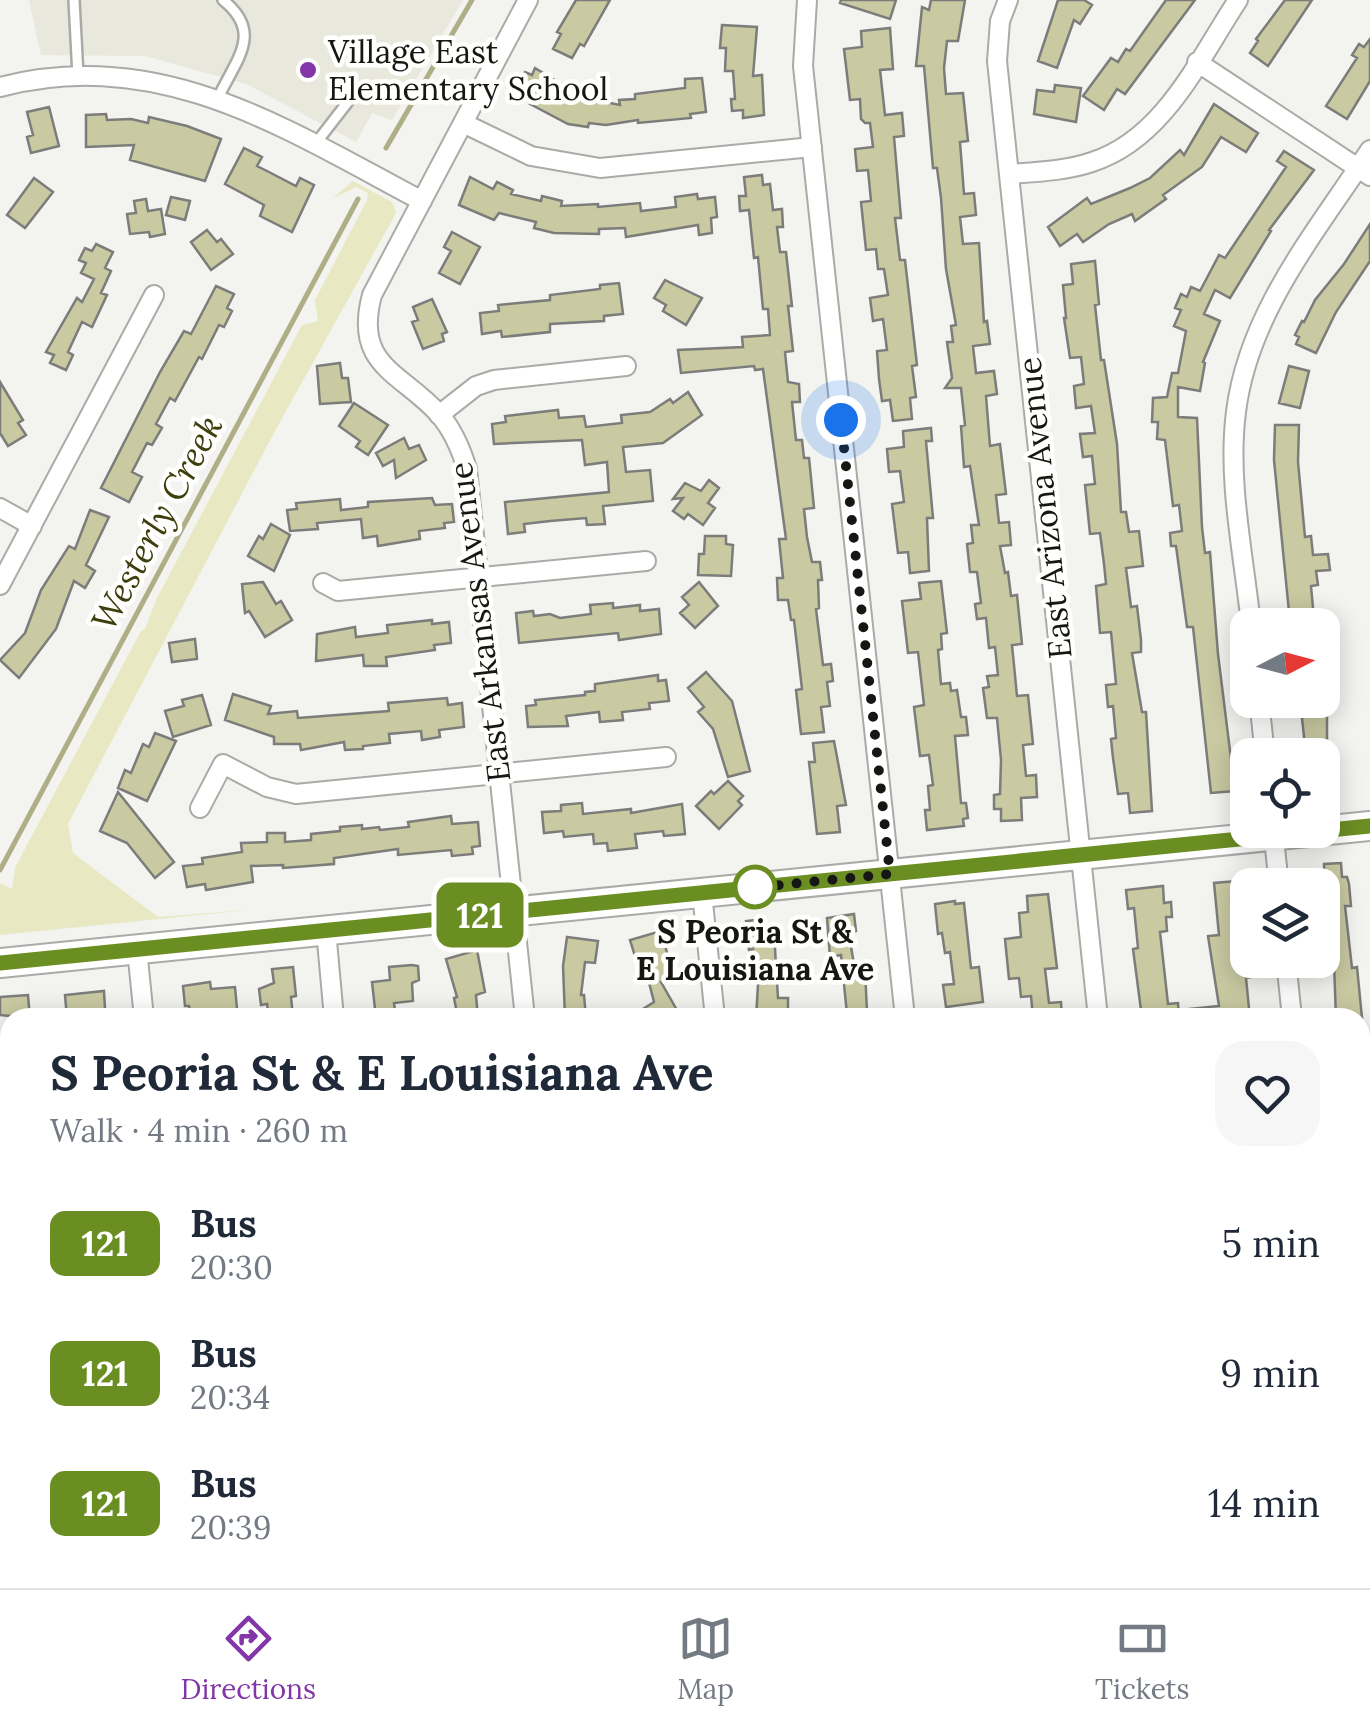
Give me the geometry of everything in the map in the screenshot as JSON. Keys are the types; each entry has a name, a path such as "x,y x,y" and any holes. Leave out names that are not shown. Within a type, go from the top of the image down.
{"main road":[{"path":"1340,828 1370,826"},
{"path":"0,963 1230,838"}],"street":[{"name":"East Arkansas Avenue","path":"524,1008 468,469 456,440 439,415 385,370 370,344 367,325 372,295 528,0"},
{"path":"807,0 804,66 904,1008"},
{"name":"East Arizona Avenue","path":"1008,0 996,44 1097,1008"},
{"path":"1009,174 1081,165 1123,148 1150,128 1238,0"},
{"path":"1197,62 1364,172"},
{"path":"0,87 78,76 138,78 218,98 422,202"},
{"path":"463,123 531,156 576,166 623,167 812,146"},
{"path":"1249,608 1234,445 1241,383 1249,353 1274,296 1364,172 1370,150"},
{"path":"0,585 154,294"},
{"path":"439,415 476,386 494,380 626,366"},
{"path":"0,508 32,526"},
{"path":"323,583 338,591 646,561"},
{"path":"200,808 223,764 267,787 296,794 666,757"},
{"path":"702,893 714,1008"},
{"path":"326,930 333,1008"},
{"path":"137,950 143,1008"},
{"path":"1288,978 1291,1008"}],"lane":[{"path":"74,0 78,76"},
{"path":"218,98 245,39 246,26 238,12 223,0"},
{"path":"314,145 354,94"}],"shaded area":[{"name":"Village East Elementary School","path":"29,0 463,0 392,120 372,113 356,142 246,84 145,56 41,55"}],"green space":[{"path":"353,181 392,202 396,213 276,429 68,824 73,853 158,917 249,910 0,935 0,883 12,889 15,868 145,629 156,600 302,325 318,321 315,300 367,200 368,193 356,187 332,199"}],"building":[{"path":"576,0 610,0 584,46 580,44 572,58 553,49 561,34 557,32"},
{"path":"896,0 890,19 840,3"},
{"path":"931,0 965,0 958,41 947,41 944,68 946,94 963,93 968,141 960,142 964,194 974,193 976,215 960,217 963,244 979,243 984,322 987,321 990,344 973,346 976,373 994,371 997,394 986,396 990,446 1000,444 1006,494 996,495 999,523 1009,522 1011,545 1000,546 1011,596 1017,595 1022,644 1012,645 1017,696 1028,695 1033,744 1023,745 1026,776 1036,775 1037,797 1021,798 1022,820 1001,821 1001,809 994,809 994,795 1000,794 1001,760 997,718 987,718 983,688 989,687 987,676 998,675 995,647 989,648 986,618 977,619 975,604 981,603 977,572 970,572 967,544 973,543 971,525 979,525 970,466 964,467 961,388 945,388 952,378 947,342 953,342 951,326 956,325 946,269 937,168 933,168 924,66 916,66 922,7 929,10"},
{"path":"1058,0 1084,0 1092,5 1080,24 1074,20 1057,68 1038,61"},
{"path":"1166,0 1195,0 1125,94 1117,89 1104,110 1083,96 1111,58 1118,62 1126,49 1130,51"},
{"path":"1285,0 1312,0 1268,66 1250,53"},
{"path":"722,25 757,27 753,76 762,75 764,115 743,118 743,110 732,111 733,71 725,71 726,48 720,48"},
{"path":"890,28 893,69 880,70 885,115 902,113 904,136 894,137 901,218 895,218 900,260 905,260 917,365 912,366 916,397 910,398 912,419 893,421 890,400 882,401 879,379 877,351 887,350 883,319 873,321 870,298 888,295 884,269 878,269 876,249 866,250 861,202 871,201 868,170 857,171 855,149 873,147 870,123 861,119 860,99 850,100 844,49 862,47 861,31"},
{"path":"1370,39 1370,81 1347,119 1326,106 1357,58 1352,55 1359,44 1364,47"},
{"path":"535,68 564,86 560,93 620,105 619,100 635,99 635,94 685,88 685,79 702,78 706,112 690,114 691,118 638,123 589,123 588,127 568,124 530,104 532,99 516,90 525,72 532,75"},
{"path":"1055,85 1081,88 1076,122 1034,114 1037,90 1054,92"},
{"path":"1214,104 1258,133 1246,152 1221,137 1202,167 1135,221 1132,214 1083,242 1077,234 1060,246 1048,227 1087,198 1091,204 1130,188 1150,178 1180,150 1184,155"},
{"path":"49,107 59,146 31,153 27,137 33,135 27,112"},
{"path":"106,114 107,120 148,123 149,117 221,139 205,181 130,160 134,145 86,147 86,115"},
{"path":"244,148 262,157 257,166 296,186 300,178 314,185 292,232 260,216 264,205 225,184"},
{"path":"1284,151 1314,170 1269,230 1230,298 1215,290 1204,314 1220,321 1203,362 1200,391 1178,387 1178,417 1197,418 1202,527 1205,553 1210,552 1230,751 1230,791 1211,793 1193,627 1187,627 1176,546 1171,546 1170,533 1182,531 1179,505 1173,506 1165,440 1157,439 1158,422 1152,422 1153,398 1167,397 1172,373 1178,373 1186,331 1174,326 1181,310 1175,308 1181,294 1187,297 1191,287 1200,291 1219,255 1225,258 1286,167 1277,161"},
{"path":"762,175 763,185 770,184 773,210 782,209 783,227 777,227 780,252 786,252 792,306 788,306 793,351 785,352 788,382 799,384 800,402 792,402 796,440 802,440 804,458 809,458 814,508 804,509 807,537 812,562 820,562 822,580 818,580 816,609 823,665 831,664 833,681 827,682 830,706 821,707 824,732 801,734 796,690 802,689 794,620 788,600 778,600 777,578 783,578 779,539 786,539 763,369 755,370 754,366 681,373 678,350 743,347 742,337 770,335 758,257 754,258 749,210 740,211 739,196 746,196 744,177"},
{"path":"470,177 493,189 497,182 513,190 511,194 562,201 561,206 640,203 641,211 676,207 675,197 697,194 698,199 715,197 717,217 711,218 712,233 699,235 698,225 626,237 625,228 599,229 599,234 554,233 534,228 536,222 499,213 494,220 459,205"},
{"path":"34,178 53,192 25,228 7,215"},
{"path":"171,197 190,201 185,220 166,215"},
{"path":"146,199 148,211 161,209 165,234 130,234 127,214 136,213 134,201"},
{"path":"1370,224 1370,261 1336,312 1316,353 1296,344 1299,337 1295,335 1302,321"},
{"path":"207,230 233,254 211,270 191,242"},
{"path":"452,232 480,247 460,284 439,273 451,251 444,247"},
{"path":"96,244 113,252 105,268 111,271 101,293 107,295 92,327 82,322 68,352 73,355 66,370 50,363 54,355 46,352 77,298 82,302 94,279 81,273 86,263 79,260 85,248 92,251"},
{"path":"1095,261 1099,304 1095,305 1117,444 1121,512 1126,512 1129,532 1139,531 1143,566 1126,568 1131,607 1137,606 1141,640 1141,652 1132,653 1142,712 1146,712 1152,811 1130,813 1128,793 1118,794 1113,758 1113,706 1108,707 1106,685 1116,684 1111,632 1100,633 1096,586 1106,584 1104,564 1100,533 1090,534 1085,485 1095,484 1092,456 1083,457 1080,434 1095,433 1091,406 1076,408 1074,386 1084,384 1081,357 1070,358 1064,318 1063,285 1073,284 1071,264"},
{"path":"665,280 702,298 686,325 663,311 666,305 654,298"},
{"path":"619,283 623,314 604,316 604,321 550,324 550,332 502,337 501,331 482,334 480,313 499,311 498,305 550,300 550,295"},
{"path":"216,286 234,294 227,308 232,311 224,327 219,325 175,401 170,398 156,424 162,428 152,445 147,443 132,472 142,477 129,502 101,488 160,372 184,331 191,334"},
{"path":"432,299 447,332 442,334 444,341 423,349 412,322 418,320 413,307"},
{"path":"340,363 342,378 348,378 351,402 320,404 317,366"},
{"path":"1289,366 1309,371 1300,408 1279,403"},
{"path":"0,382 23,420 18,423 26,435 8,446 0,433"},
{"path":"688,392 702,415 663,443 623,447 626,472 650,470 653,501 603,506 605,524 587,525 586,518 550,521 524,524 525,532 508,534 505,502 609,492 607,462 585,465 582,440 494,444 492,424 506,422 505,416 558,410 559,418 584,416 586,427 622,423 621,415 650,412"},
{"path":"354,403 388,425 368,455 356,447 360,441 339,426"},
{"path":"1275,425 1299,425 1305,537 1311,536 1313,555 1328,554 1330,570 1316,571 1318,585 1311,586 1313,608 1289,608 1274,460"},
{"path":"931,428 932,441 926,441 933,518 927,518 929,571 910,573 908,552 898,553 892,504 904,502 900,471 889,472 887,449 904,447 903,431"},
{"path":"404,438 409,449 419,445 426,460 396,478 394,460 383,466 376,453"},
{"path":"709,480 719,488 708,503 715,508 703,525 688,514 684,519 673,511 683,498 673,499 685,483 701,491"},
{"path":"432,498 435,505 452,504 454,522 444,523 445,528 419,531 420,539 378,546 377,536 363,538 361,519 317,523 318,529 290,531 287,510 297,509 296,503 340,499 341,510 368,507 368,502"},
{"path":"90,510 109,517 86,565 95,571 85,588 74,581 56,629 19,678 0,660 25,633 41,590 69,546 75,549"},
{"path":"271,524 290,535 274,571 248,556"},
{"path":"705,536 726,536 726,544 733,545 731,576 698,575"},
{"path":"941,581 947,633 941,634 942,649 938,650 941,684 950,683 951,691 957,690 961,717 966,717 968,735 955,736 961,803 966,803 968,818 963,819 964,826 927,830 928,786 933,785 929,755 920,756 914,707 924,705 918,652 908,653 902,601 921,599 919,583"},
{"path":"263,582 276,604 281,601 292,620 265,637 249,611 245,613 242,584"},
{"path":"699,582 718,606 695,628 680,613 689,605 682,597"},
{"path":"613,603 613,608 640,605 640,611 659,609 661,634 619,640 618,633 519,643 516,613 533,611 534,616 550,614 560,618 591,614 590,605"},
{"path":"432,620 432,624 449,622 451,643 434,645 435,650 386,657 387,666 364,666 363,655 316,661 317,634 355,627 356,637 388,633 387,625"},
{"path":"195,639 197,659 172,662 169,643"},
{"path":"706,672 732,701 750,771 728,777 713,729 698,712 704,707 688,688"},
{"path":"658,675 658,681 666,680 669,701 649,703 650,709 622,712 623,720 600,722 599,712 566,716 568,726 528,727 526,706 536,705 535,700 585,695 595,691 595,684"},
{"path":"233,694 271,706 268,714 297,711 298,718 389,711 388,703 447,698 448,705 462,703 464,727 439,730 440,737 422,740 421,731 389,734 390,743 363,749 345,750 344,742 301,750 300,744 274,744 274,737 225,720"},
{"path":"202,695 211,725 173,737 165,711 184,706 182,700"},
{"path":"1302,718 1327,718 1327,738 1304,738"},
{"path":"155,733 176,741 147,801 118,788 125,770 131,773 143,744 149,747"},
{"path":"834,741 846,805 837,806 840,832 817,834 809,762 815,762 813,743"},
{"path":"728,781 743,796 738,801 742,805 719,829 696,806"},
{"path":"118,792 174,862 155,878 127,843 100,831"},
{"path":"582,803 583,814 631,809 631,813 682,804 685,834 635,834 637,848 608,851 607,843 594,844 593,834 564,837 563,831 544,833 542,812 561,811 561,805"},
{"path":"451,816 452,824 478,822 480,846 472,847 473,854 452,856 451,850 398,855 398,849 334,858 334,864 251,866 253,882 206,890 205,884 187,887 183,866 203,864 202,858 242,852 241,843 267,842 267,833 285,833 285,842 311,840 311,834 340,831 340,827 362,825 362,829 380,830"},
{"path":"1341,863 1342,877 1347,877 1349,884 1351,906 1345,906 1361,1008 1336,1008 1335,978 1340,978 1340,868 1324,868 1324,864"},
{"path":"1230,882 1230,978 1246,978 1249,1008 1198,1008 1219,1006 1208,936 1219,935 1214,883"},
{"path":"1163,886 1164,903 1171,902 1172,917 1166,917 1167,931 1160,932 1168,1004 1178,1003 1178,1008 1141,1008 1133,949 1138,948 1134,908 1128,909 1126,890"},
{"path":"1048,894 1057,968 1045,969 1049,1003 1061,1002 1061,1008 1032,1008 1031,996 1021,997 1019,978 1009,979 1005,939 1021,937 1019,913 1028,912 1027,896"},
{"path":"964,903 971,968 979,967 983,1002 946,1007 943,985 954,984 950,952 945,953 942,933 938,934 935,904"},
{"path":"854,914 856,931 849,935 855,970 865,969 867,1008 846,1008 841,955 830,957 827,918"},
{"path":"765,919 766,932 774,932 778,998 788,998 788,1008 757,1008 759,968 755,968 753,949 749,950 746,921"},
{"path":"661,931 674,978 661,982 676,1008 645,1008 654,1002 646,971 640,972 630,940"},
{"path":"567,937 598,941 595,963 585,962 581,995 585,1008 565,1008 563,966"},
{"path":"477,950 485,992 476,995 477,1008 456,1008 457,997 446,959"},
{"path":"418,966 419,980 412,983 413,1001 394,1003 395,1008 375,1008 372,982 390,980 389,967"},
{"path":"293,967 296,996 291,997 292,1008 261,1005 259,989 274,983 272,969"},
{"path":"210,982 211,989 235,987 237,1008 189,1008 185,1006 183,986"},
{"path":"104,991 105,1008 66,1008 65,995"},
{"path":"28,995 29,1008 0,1008 0,997"}],"waterway":[{"name":"Westerly Creek","path":"386,148 472,0"},
{"name":"Westerly Creek","path":"0,870 358,199"}],"bus line":[{"name":"121","path":"0,963 1370,826"}],"place":[{"name":"Village East Elementary School","path":"308,70"},
{"name":"S Peoria St & E Louisiana Ave","path":"755,887"}],"route":[{"path":"755,887 740,889 890,874 841,420"}]}
